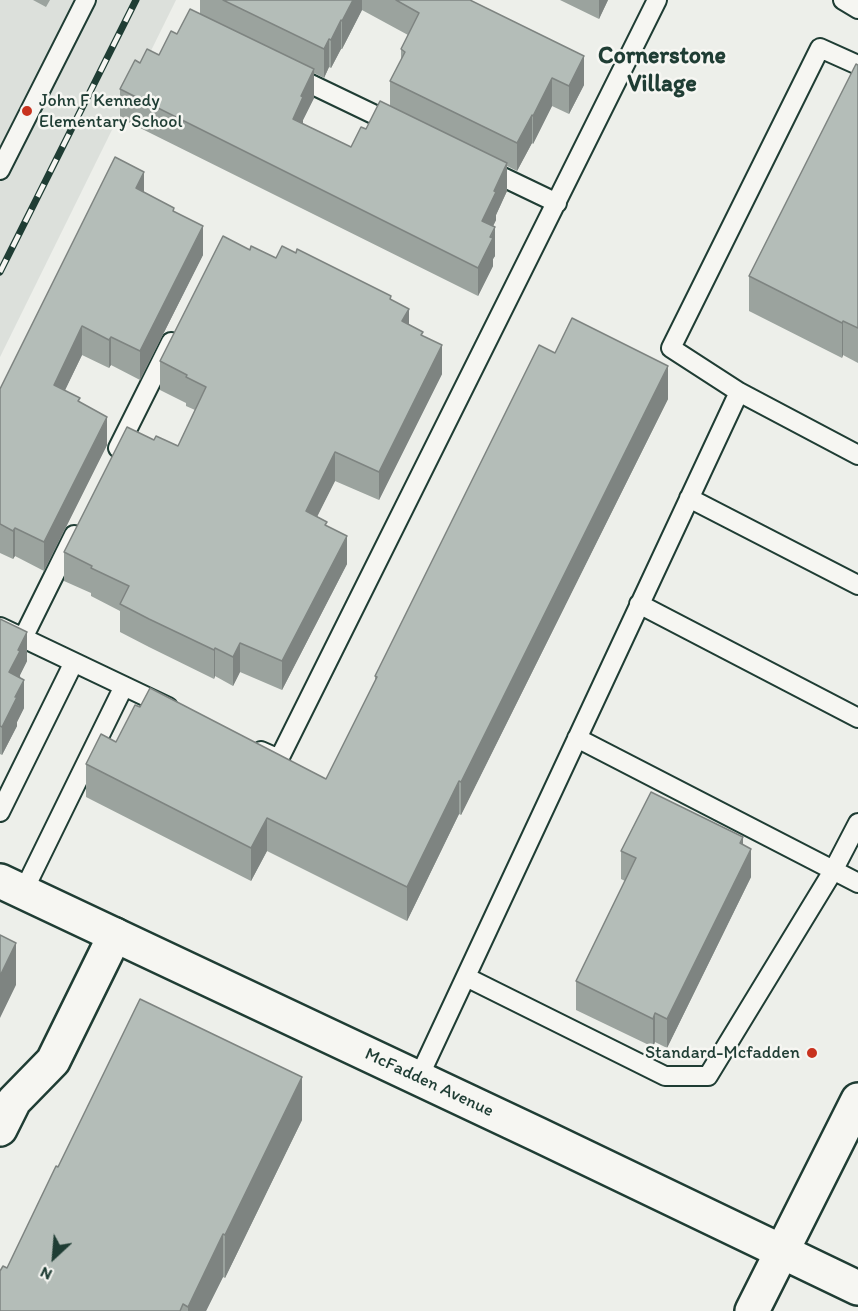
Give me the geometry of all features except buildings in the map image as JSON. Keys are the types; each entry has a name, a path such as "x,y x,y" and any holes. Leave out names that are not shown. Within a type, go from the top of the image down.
{"street":[{"name":"McFadden Avenue","path":"11,886 858,1288"},
{"path":"0,1129 14,1101 53,1061 115,935"},
{"path":"752,1311 858,1100"}],"lane":[{"path":"0,170 86,0"},
{"path":"248,745 279,759 657,0"},
{"path":"843,0 858,9"},
{"path":"858,65 820,48 671,348 739,392 858,455"},
{"path":"276,67 417,135"},
{"path":"470,161 557,203"},
{"path":"113,459 181,322"},
{"path":"418,1078 739,392"},
{"path":"689,498 858,585"},
{"path":"23,638 81,522"},
{"path":"639,604 858,718"},
{"path":"0,627 186,715"},
{"path":"0,812 74,662"},
{"path":"11,886 124,686"},
{"path":"577,738 858,883"},
{"path":"466,977 665,1076 708,1077 833,871 858,823"}],"shaded area":[{"path":"0,0 176,0 0,357"}],"railway":[{"path":"0,272 136,0"}],"place":[{"name":"John F Kennedy Elementary School","path":"27,111"},
{"name":"Standard-Mcfadden","path":"812,1053"}],"district":[{"name":"Cornerstone Village","path":"662,71"}]}
